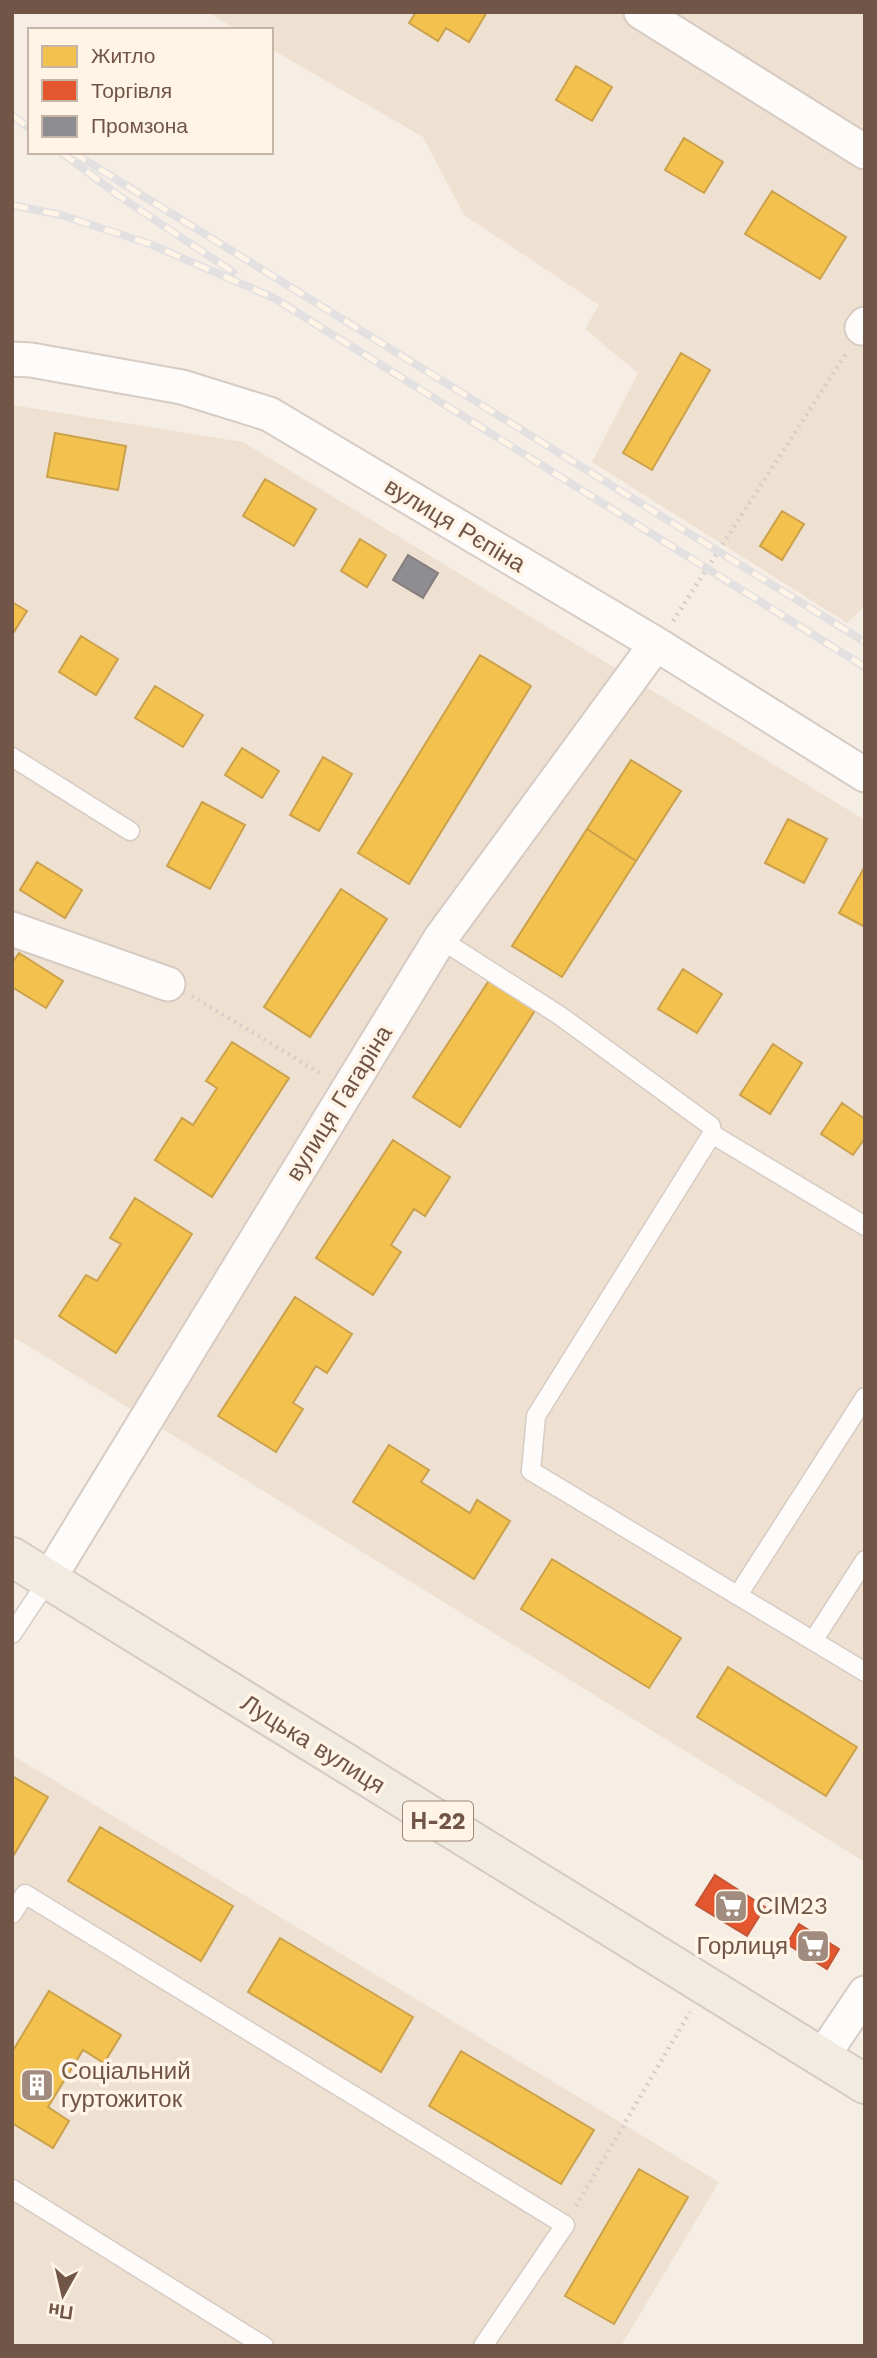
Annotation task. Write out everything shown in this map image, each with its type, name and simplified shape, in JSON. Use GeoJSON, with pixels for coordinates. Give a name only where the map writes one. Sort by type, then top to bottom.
{"type":"FeatureCollection","features":[{"type":"Feature","properties":{"kind":"main road","name":"Луцька вулиця"},"geometry":{"type":"LineString","coordinates":[[12,1557],[333,1758],[706,1984],[865,2084]]}},
{"type":"Feature","properties":{"kind":"street"},"geometry":{"type":"LineString","coordinates":[[641,12],[865,152]]}},
{"type":"Feature","properties":{"kind":"street","name":"вулиця Рєпіна"},"geometry":{"type":"LineString","coordinates":[[12,359],[31,360],[182,387],[269,414],[656,644],[865,775]]}},
{"type":"Feature","properties":{"kind":"street","name":"вулиця Гагаріна"},"geometry":{"type":"LineString","coordinates":[[48,1580],[440,939],[656,644]]}},
{"type":"Feature","properties":{"kind":"street"},"geometry":{"type":"LineString","coordinates":[[12,929],[168,984]]}},
{"type":"Feature","properties":{"kind":"street"},"geometry":{"type":"LineString","coordinates":[[822,2057],[865,1993]]}},
{"type":"Feature","properties":{"kind":"lane"},"geometry":{"type":"LineString","coordinates":[[12,757],[130,831]]}},
{"type":"Feature","properties":{"kind":"lane"},"geometry":{"type":"LineString","coordinates":[[440,939],[559,1015],[711,1126],[712,1134],[536,1416],[531,1471],[865,1672]]}},
{"type":"Feature","properties":{"kind":"lane"},"geometry":{"type":"LineString","coordinates":[[712,1134],[865,1226]]}},
{"type":"Feature","properties":{"kind":"lane"},"geometry":{"type":"LineString","coordinates":[[738,1595],[865,1397]]}},
{"type":"Feature","properties":{"kind":"lane"},"geometry":{"type":"LineString","coordinates":[[813,1641],[865,1560]]}},
{"type":"Feature","properties":{"kind":"lane"},"geometry":{"type":"LineString","coordinates":[[12,1634],[48,1580]]}},
{"type":"Feature","properties":{"kind":"lane"},"geometry":{"type":"LineString","coordinates":[[12,1914],[25,1894],[565,2225],[483,2346]]}},
{"type":"Feature","properties":{"kind":"lane"},"geometry":{"type":"LineString","coordinates":[[12,2189],[264,2346]]}},
{"type":"Feature","properties":{"kind":"path"},"geometry":{"type":"LineString","coordinates":[[656,644],[708,569],[863,326]]}},
{"type":"Feature","properties":{"kind":"path"},"geometry":{"type":"LineString","coordinates":[[168,984],[233,1018],[347,1090]]}},
{"type":"Feature","properties":{"kind":"path"},"geometry":{"type":"LineString","coordinates":[[565,2225],[706,1984]]}},
{"type":"Feature","properties":{"kind":"shaded area"},"geometry":{"type":"Polygon","coordinates":[[[207,12],[865,12],[865,606],[847,623],[592,462],[638,373],[585,329],[599,305],[464,215],[423,137],[273,50],[273,28],[234,28],[207,12]]]}},
{"type":"Feature","properties":{"kind":"shaded area"},"geometry":{"type":"Polygon","coordinates":[[[12,405],[243,442],[865,820],[865,1862],[12,1336],[12,405]]]}},
{"type":"Feature","properties":{"kind":"shaded area"},"geometry":{"type":"Polygon","coordinates":[[[12,1755],[719,2182],[621,2346],[12,2346],[12,1755]]]}},
{"type":"Feature","properties":{"kind":"building: Житло"},"geometry":{"type":"Polygon","coordinates":[[[416,12],[487,12],[469,42],[446,28],[438,41],[409,23],[416,12]]]}},
{"type":"Feature","properties":{"kind":"building: Житло"},"geometry":{"type":"Polygon","coordinates":[[[576,66],[612,87],[592,121],[556,100],[576,66]]]}},
{"type":"Feature","properties":{"kind":"building: Житло"},"geometry":{"type":"Polygon","coordinates":[[[684,138],[723,162],[704,193],[665,170],[684,138]]]}},
{"type":"Feature","properties":{"kind":"building: Житло"},"geometry":{"type":"Polygon","coordinates":[[[772,191],[846,237],[820,279],[745,234],[772,191]]]}},
{"type":"Feature","properties":{"kind":"building: Житло"},"geometry":{"type":"Polygon","coordinates":[[[681,353],[710,370],[652,470],[623,453],[681,353]]]}},
{"type":"Feature","properties":{"kind":"building: Житло"},"geometry":{"type":"Polygon","coordinates":[[[55,433],[126,446],[118,490],[47,477],[55,433]]]}},
{"type":"Feature","properties":{"kind":"building: Житло"},"geometry":{"type":"Polygon","coordinates":[[[265,479],[316,509],[294,546],[243,516],[265,479]]]}},
{"type":"Feature","properties":{"kind":"building: Житло"},"geometry":{"type":"Polygon","coordinates":[[[782,511],[804,524],[782,560],[760,546],[782,511]]]}},
{"type":"Feature","properties":{"kind":"building: Житло"},"geometry":{"type":"Polygon","coordinates":[[[360,539],[386,555],[367,587],[341,571],[360,539]]]}},
{"type":"Feature","properties":{"kind":"building: Житло"},"geometry":{"type":"Polygon","coordinates":[[[12,602],[27,611],[12,635],[12,602]]]}},
{"type":"Feature","properties":{"kind":"building: Житло"},"geometry":{"type":"Polygon","coordinates":[[[81,636],[118,659],[96,695],[59,672],[81,636]]]}},
{"type":"Feature","properties":{"kind":"building: Житло"},"geometry":{"type":"Polygon","coordinates":[[[480,655],[531,686],[409,884],[358,853],[480,655]]]}},
{"type":"Feature","properties":{"kind":"building: Житло"},"geometry":{"type":"Polygon","coordinates":[[[155,686],[203,715],[183,747],[135,718],[155,686]]]}},
{"type":"Feature","properties":{"kind":"building: Житло"},"geometry":{"type":"Polygon","coordinates":[[[242,748],[279,771],[262,798],[225,775],[242,748]]]}},
{"type":"Feature","properties":{"kind":"building: Житло"},"geometry":{"type":"Polygon","coordinates":[[[323,757],[352,774],[319,831],[290,815],[323,757]]]}},
{"type":"Feature","properties":{"kind":"building: Житло"},"geometry":{"type":"Polygon","coordinates":[[[631,760],[681,791],[636,861],[587,829],[631,760]]]}},
{"type":"Feature","properties":{"kind":"building: Житло"},"geometry":{"type":"Polygon","coordinates":[[[202,802],[245,825],[210,889],[167,866],[202,802]]]}},
{"type":"Feature","properties":{"kind":"building: Житло"},"geometry":{"type":"Polygon","coordinates":[[[788,819],[827,839],[804,883],[765,863],[788,819]]]}},
{"type":"Feature","properties":{"kind":"building: Житло"},"geometry":{"type":"Polygon","coordinates":[[[587,829],[636,861],[562,977],[512,946],[587,829]]]}},
{"type":"Feature","properties":{"kind":"building: Житло"},"geometry":{"type":"Polygon","coordinates":[[[37,862],[82,890],[65,918],[20,890],[37,862]]]}},
{"type":"Feature","properties":{"kind":"building: Житло"},"geometry":{"type":"Polygon","coordinates":[[[865,866],[865,927],[839,913],[865,866]]]}},
{"type":"Feature","properties":{"kind":"building: Житло"},"geometry":{"type":"Polygon","coordinates":[[[341,889],[387,919],[310,1037],[264,1007],[341,889]]]}},
{"type":"Feature","properties":{"kind":"building: Житло"},"geometry":{"type":"Polygon","coordinates":[[[19,953],[63,981],[46,1008],[12,987],[12,963],[19,953]]]}},
{"type":"Feature","properties":{"kind":"building: Житло"},"geometry":{"type":"Polygon","coordinates":[[[683,969],[722,994],[697,1033],[658,1009],[683,969]]]}},
{"type":"Feature","properties":{"kind":"building: Житло"},"geometry":{"type":"Polygon","coordinates":[[[490,979],[536,1009],[460,1127],[413,1097],[490,979]]]}},
{"type":"Feature","properties":{"kind":"building: Житло"},"geometry":{"type":"Polygon","coordinates":[[[232,1042],[289,1078],[212,1197],[155,1160],[182,1118],[193,1125],[217,1088],[206,1081],[232,1042]]]}},
{"type":"Feature","properties":{"kind":"building: Житло"},"geometry":{"type":"Polygon","coordinates":[[[773,1044],[802,1063],[770,1114],[740,1095],[773,1044]]]}},
{"type":"Feature","properties":{"kind":"building: Житло"},"geometry":{"type":"Polygon","coordinates":[[[842,1103],[865,1119],[865,1138],[853,1155],[821,1134],[842,1103]]]}},
{"type":"Feature","properties":{"kind":"building: Житло"},"geometry":{"type":"Polygon","coordinates":[[[393,1140],[450,1177],[425,1216],[414,1209],[391,1245],[401,1252],[373,1295],[316,1258],[393,1140]]]}},
{"type":"Feature","properties":{"kind":"building: Житло"},"geometry":{"type":"Polygon","coordinates":[[[135,1198],[192,1234],[116,1353],[59,1316],[86,1275],[97,1281],[121,1244],[110,1238],[135,1198]]]}},
{"type":"Feature","properties":{"kind":"building: Житло"},"geometry":{"type":"Polygon","coordinates":[[[295,1297],[352,1334],[327,1373],[316,1366],[293,1403],[303,1409],[276,1452],[218,1416],[295,1297]]]}},
{"type":"Feature","properties":{"kind":"building: Житло"},"geometry":{"type":"Polygon","coordinates":[[[389,1445],[429,1470],[421,1482],[470,1513],[477,1500],[510,1521],[474,1579],[353,1502],[389,1445]]]}},
{"type":"Feature","properties":{"kind":"building: Житло"},"geometry":{"type":"Polygon","coordinates":[[[552,1559],[681,1638],[649,1688],[521,1609],[552,1559]]]}},
{"type":"Feature","properties":{"kind":"building: Житло"},"geometry":{"type":"Polygon","coordinates":[[[728,1667],[857,1747],[826,1796],[697,1717],[728,1667]]]}},
{"type":"Feature","properties":{"kind":"building: Житло"},"geometry":{"type":"Polygon","coordinates":[[[12,1776],[48,1797],[12,1858],[12,1776]]]}},
{"type":"Feature","properties":{"kind":"building: Житло"},"geometry":{"type":"Polygon","coordinates":[[[100,1827],[233,1906],[201,1961],[68,1881],[100,1827]]]}},
{"type":"Feature","properties":{"kind":"building: Житло"},"geometry":{"type":"Polygon","coordinates":[[[280,1938],[413,2017],[381,2072],[248,1992],[280,1938]]]}},
{"type":"Feature","properties":{"kind":"building: Житло","name":"Соціальний гуртожиток"},"geometry":{"type":"Polygon","coordinates":[[[49,1991],[121,2035],[104,2063],[83,2050],[48,2107],[69,2121],[53,2148],[12,2123],[12,2052],[49,1991]]]}},
{"type":"Feature","properties":{"kind":"building: Житло"},"geometry":{"type":"Polygon","coordinates":[[[461,2051],[594,2130],[561,2184],[429,2106],[461,2051]]]}},
{"type":"Feature","properties":{"kind":"building: Житло"},"geometry":{"type":"Polygon","coordinates":[[[639,2169],[688,2197],[614,2324],[565,2296],[639,2169]]]}},
{"type":"Feature","properties":{"kind":"building: Торгівля","name":"СІМ23"},"geometry":{"type":"Polygon","coordinates":[[[715,1875],[765,1907],[747,1936],[696,1905],[715,1875]]]}},
{"type":"Feature","properties":{"kind":"building: Торгівля","name":"Горлиця"},"geometry":{"type":"Polygon","coordinates":[[[799,1924],[839,1949],[827,1969],[787,1944],[799,1924]]]}},
{"type":"Feature","properties":{"kind":"building: Промзона"},"geometry":{"type":"Polygon","coordinates":[[[408,555],[438,573],[423,598],[393,580],[408,555]]]}},
{"type":"Feature","properties":{"kind":"railway"},"geometry":{"type":"LineString","coordinates":[[12,115],[28,127]]}},
{"type":"Feature","properties":{"kind":"railway"},"geometry":{"type":"LineString","coordinates":[[64,154],[119,196],[233,272]]}},
{"type":"Feature","properties":{"kind":"railway"},"geometry":{"type":"LineString","coordinates":[[75,154],[865,642]]}},
{"type":"Feature","properties":{"kind":"railway"},"geometry":{"type":"LineString","coordinates":[[12,205],[61,215],[150,244],[274,298],[865,667]]}},
{"type":"Feature","properties":{"kind":"place","name":"СІМ23"},"geometry":{"type":"Point","coordinates":[731,1906]}},
{"type":"Feature","properties":{"kind":"place","name":"Горлиця"},"geometry":{"type":"Point","coordinates":[813,1946]}},
{"type":"Feature","properties":{"kind":"place","name":"Соціальний гуртожиток"},"geometry":{"type":"Point","coordinates":[37,2085]}}]}
